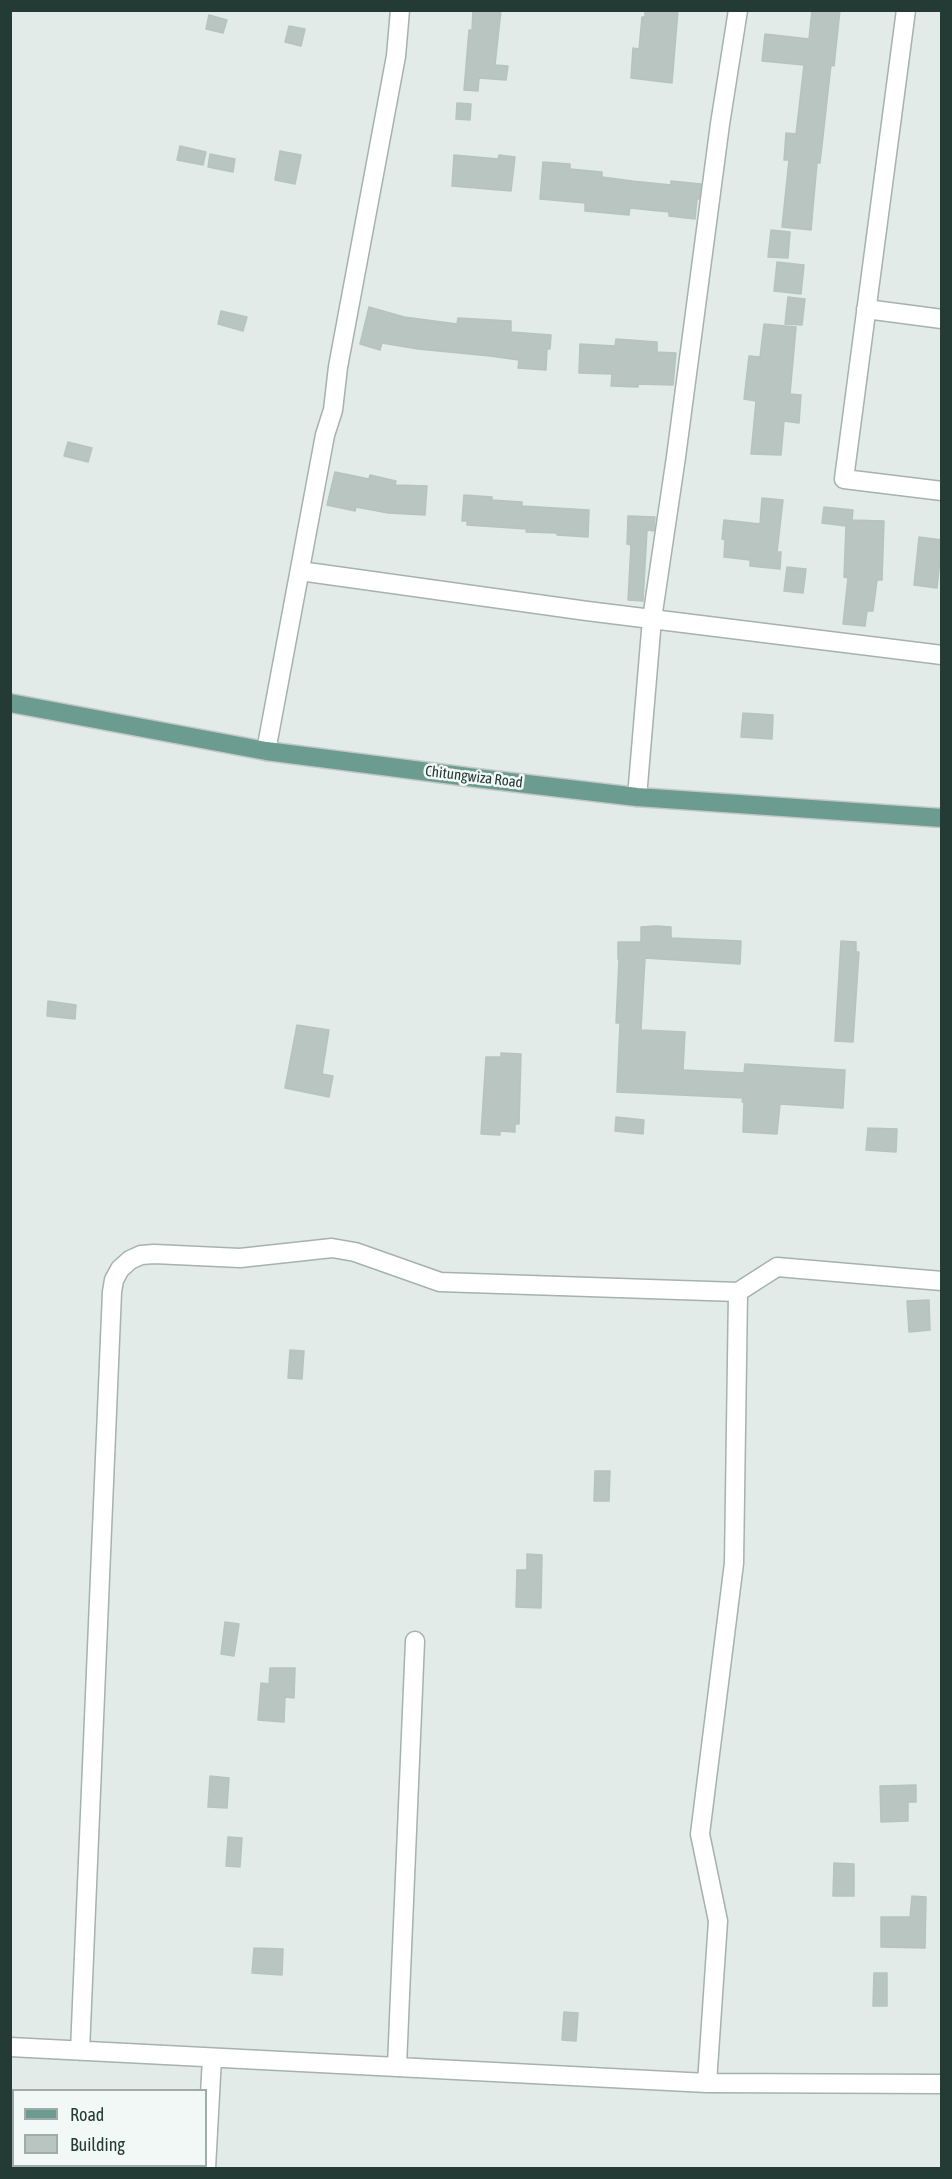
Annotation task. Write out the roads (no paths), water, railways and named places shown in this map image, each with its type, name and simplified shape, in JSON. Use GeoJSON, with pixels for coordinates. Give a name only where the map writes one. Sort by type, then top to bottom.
{"type":"FeatureCollection","features":[{"type":"Feature","properties":{"kind":"main road","name":"Chitungwiza Road"},"geometry":{"type":"LineString","coordinates":[[10,703],[266,751],[637,796],[942,818]]}},
{"type":"Feature","properties":{"kind":"street"},"geometry":{"type":"LineString","coordinates":[[266,751],[325,435],[333,410],[338,367],[396,56],[400,10]]}},
{"type":"Feature","properties":{"kind":"street"},"geometry":{"type":"LineString","coordinates":[[637,796],[652,619],[738,10]]}},
{"type":"Feature","properties":{"kind":"street"},"geometry":{"type":"LineString","coordinates":[[906,10],[844,479],[942,491]]}},
{"type":"Feature","properties":{"kind":"street"},"geometry":{"type":"LineString","coordinates":[[866,309],[942,319]]}},
{"type":"Feature","properties":{"kind":"street"},"geometry":{"type":"LineString","coordinates":[[300,571],[652,619],[942,655]]}},
{"type":"Feature","properties":{"kind":"street"},"geometry":{"type":"LineString","coordinates":[[80,2051],[112,1292],[114,1280],[120,1269],[135,1258],[153,1254],[240,1258],[332,1248],[355,1252],[440,1282],[738,1292],[777,1268],[942,1281]]}},
{"type":"Feature","properties":{"kind":"street"},"geometry":{"type":"LineString","coordinates":[[707,2083],[718,1921],[700,1834],[734,1563],[738,1292]]}},
{"type":"Feature","properties":{"kind":"street"},"geometry":{"type":"LineString","coordinates":[[397,2066],[415,1641]]}},
{"type":"Feature","properties":{"kind":"street"},"geometry":{"type":"LineString","coordinates":[[10,2047],[707,2083],[942,2084]]}},
{"type":"Feature","properties":{"kind":"street"},"geometry":{"type":"LineString","coordinates":[[207,2150],[212,2058]]}}]}
